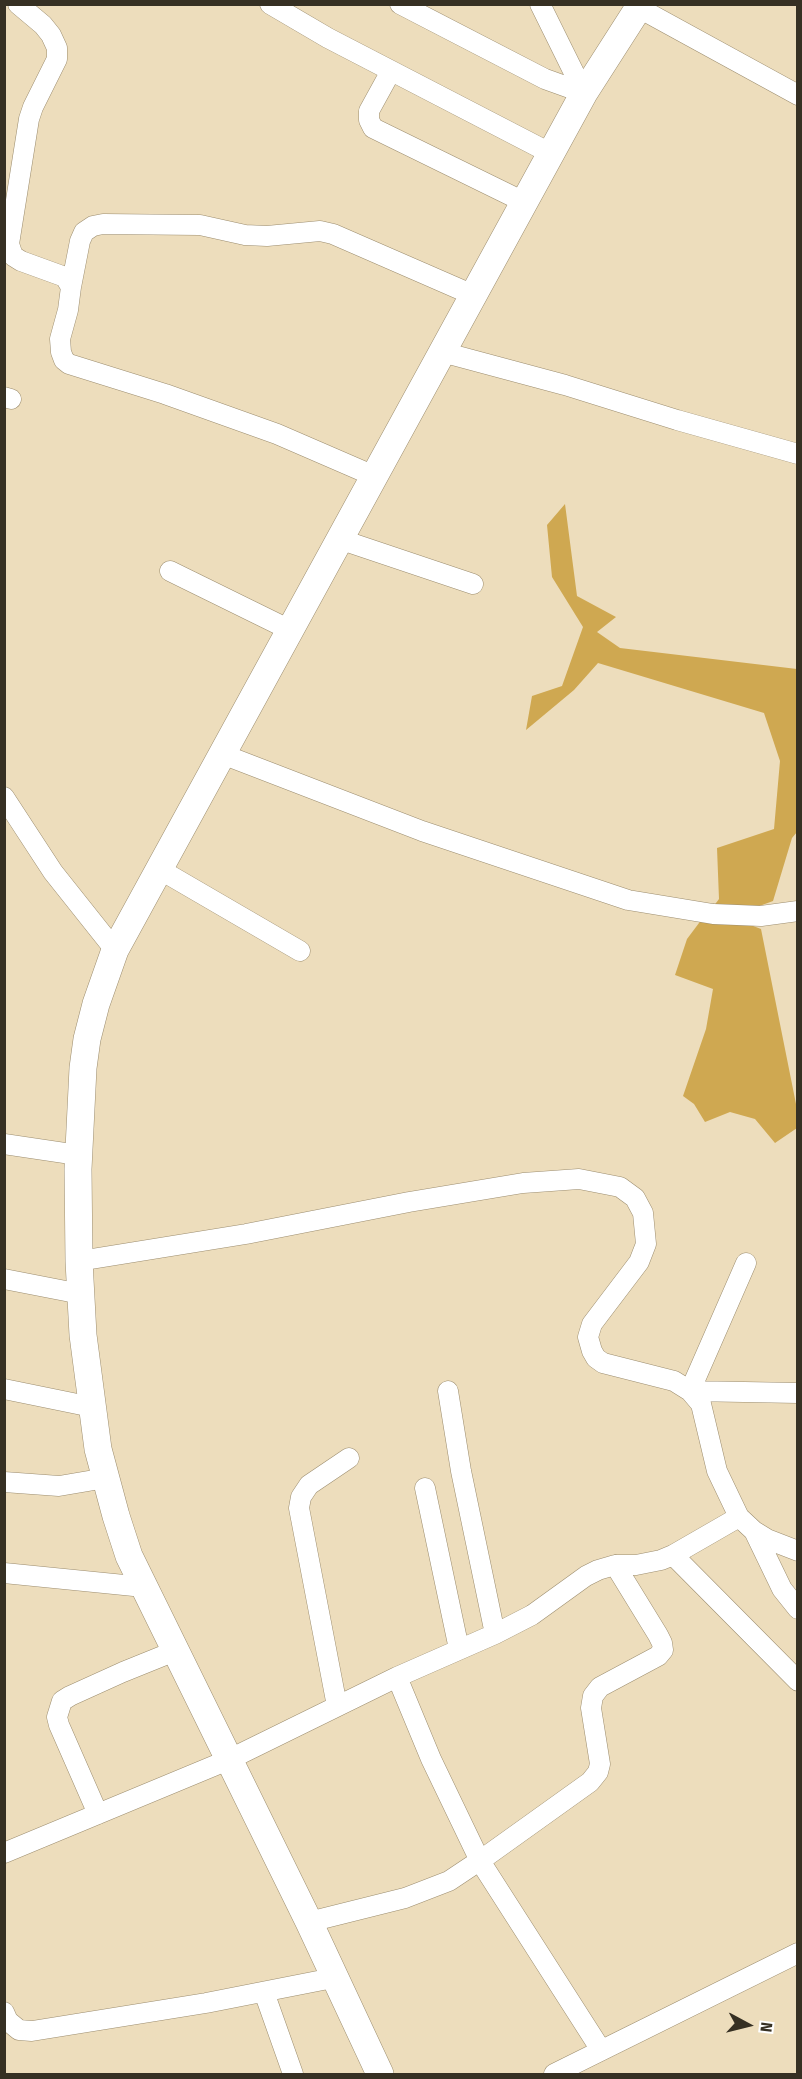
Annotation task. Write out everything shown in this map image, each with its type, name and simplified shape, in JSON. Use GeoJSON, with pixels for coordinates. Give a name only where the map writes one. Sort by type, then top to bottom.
{"type":"FeatureCollection","features":[{"type":"Feature","properties":{"kind":"street"},"geometry":{"type":"LineString","coordinates":[[18,4],[43,25],[51,35],[57,48],[57,59],[29,119],[9,244],[13,256],[65,277],[71,287]]}},
{"type":"Feature","properties":{"kind":"street"},"geometry":{"type":"LineString","coordinates":[[270,4],[328,38],[550,153]]}},
{"type":"Feature","properties":{"kind":"street"},"geometry":{"type":"LineString","coordinates":[[400,4],[545,79],[584,93]]}},
{"type":"Feature","properties":{"kind":"street"},"geometry":{"type":"LineString","coordinates":[[540,4],[584,93]]}},
{"type":"Feature","properties":{"kind":"street"},"geometry":{"type":"LineString","coordinates":[[380,2074],[333,1978],[309,1922],[129,1556],[106,1478],[98,1449],[83,1335],[79,1261],[78,1155],[87,1039],[96,1004],[115,950],[550,153],[584,93],[640,6],[798,95]]}},
{"type":"Feature","properties":{"kind":"street"},"geometry":{"type":"LineString","coordinates":[[392,71],[369,111],[369,120],[373,128],[524,202]]}},
{"type":"Feature","properties":{"kind":"street"},"geometry":{"type":"LineString","coordinates":[[374,476],[277,434],[69,364],[64,360],[60,339],[68,310],[80,241],[84,232],[93,226],[103,224],[200,225],[245,235],[267,236],[320,231],[333,234],[473,295]]}},
{"type":"Feature","properties":{"kind":"street"},"geometry":{"type":"LineString","coordinates":[[442,352],[565,385],[798,454]]}},
{"type":"Feature","properties":{"kind":"street"},"geometry":{"type":"LineString","coordinates":[[339,539],[473,584]]}},
{"type":"Feature","properties":{"kind":"street"},"geometry":{"type":"LineString","coordinates":[[170,572],[290,630]]}},
{"type":"Feature","properties":{"kind":"street"},"geometry":{"type":"LineString","coordinates":[[222,754],[422,831],[628,900],[714,914],[761,916],[798,911]]}},
{"type":"Feature","properties":{"kind":"street"},"geometry":{"type":"LineString","coordinates":[[4,797],[53,872],[115,950]]}},
{"type":"Feature","properties":{"kind":"street"},"geometry":{"type":"LineString","coordinates":[[159,869],[300,951]]}},
{"type":"Feature","properties":{"kind":"street"},"geometry":{"type":"LineString","coordinates":[[4,1144],[78,1155]]}},
{"type":"Feature","properties":{"kind":"street"},"geometry":{"type":"LineString","coordinates":[[79,1261],[246,1234],[409,1202],[523,1183],[579,1179],[620,1186],[635,1198],[643,1213],[647,1232],[646,1244],[639,1262],[592,1323],[588,1337],[592,1351],[603,1363],[674,1381],[690,1391],[701,1404],[717,1471],[739,1517],[754,1531],[783,1547],[798,1551]]}},
{"type":"Feature","properties":{"kind":"street"},"geometry":{"type":"LineString","coordinates":[[690,1391],[746,1263]]}},
{"type":"Feature","properties":{"kind":"street"},"geometry":{"type":"LineString","coordinates":[[4,1279],[81,1294]]}},
{"type":"Feature","properties":{"kind":"street"},"geometry":{"type":"LineString","coordinates":[[4,1389],[92,1407]]}},
{"type":"Feature","properties":{"kind":"street"},"geometry":{"type":"LineString","coordinates":[[448,1391],[461,1472],[495,1634]]}},
{"type":"Feature","properties":{"kind":"street"},"geometry":{"type":"LineString","coordinates":[[690,1391],[798,1393]]}},
{"type":"Feature","properties":{"kind":"street"},"geometry":{"type":"LineString","coordinates":[[337,1706],[299,1508],[301,1497],[309,1485],[349,1458]]}},
{"type":"Feature","properties":{"kind":"street"},"geometry":{"type":"LineString","coordinates":[[4,1482],[59,1486],[106,1478]]}},
{"type":"Feature","properties":{"kind":"street"},"geometry":{"type":"LineString","coordinates":[[425,1488],[459,1649]]}},
{"type":"Feature","properties":{"kind":"street"},"geometry":{"type":"LineString","coordinates":[[4,1852],[228,1760],[397,1677],[495,1634],[532,1614],[586,1576],[615,1565],[648,1563],[673,1555],[739,1517]]}},
{"type":"Feature","properties":{"kind":"street"},"geometry":{"type":"LineString","coordinates":[[754,1531],[782,1588],[798,1609]]}},
{"type":"Feature","properties":{"kind":"street"},"geometry":{"type":"LineString","coordinates":[[673,1555],[798,1682]]}},
{"type":"Feature","properties":{"kind":"street"},"geometry":{"type":"LineString","coordinates":[[309,1922],[416,1894],[449,1881],[590,1782],[598,1772],[600,1764],[591,1708],[593,1696],[600,1687],[658,1656],[663,1650],[663,1643],[615,1565]]}},
{"type":"Feature","properties":{"kind":"street"},"geometry":{"type":"LineString","coordinates":[[4,1573],[144,1587]]}},
{"type":"Feature","properties":{"kind":"street"},"geometry":{"type":"LineString","coordinates":[[98,1814],[59,1725],[57,1717],[62,1701],[175,1651]]}},
{"type":"Feature","properties":{"kind":"street"},"geometry":{"type":"LineString","coordinates":[[397,1677],[431,1759],[480,1861],[601,2050]]}},
{"type":"Feature","properties":{"kind":"street"},"geometry":{"type":"LineString","coordinates":[[564,2072],[601,2050],[798,1953]]}},
{"type":"Feature","properties":{"kind":"street"},"geometry":{"type":"LineString","coordinates":[[4,2012],[8,2021],[19,2030],[32,2031],[264,1992],[333,1978]]}},
{"type":"Feature","properties":{"kind":"street"},"geometry":{"type":"LineString","coordinates":[[264,1992],[292,2074]]}},
{"type":"Feature","properties":{"kind":"shaded area"},"geometry":{"type":"Polygon","coordinates":[[[565,504],[577,596],[616,617],[597,632],[620,648],[797,669],[797,832],[792,838],[773,901],[754,908],[713,907],[719,899],[717,848],[774,829],[780,761],[764,713],[598,663],[574,690],[526,730],[532,696],[562,686],[583,627],[552,577],[547,525],[565,504]]]}},
{"type":"Feature","properties":{"kind":"shaded area"},"geometry":{"type":"Polygon","coordinates":[[[702,919],[748,924],[761,929],[797,1109],[797,1128],[775,1143],[755,1119],[730,1112],[705,1122],[694,1104],[683,1096],[706,1029],[713,989],[675,975],[687,939],[702,919]]]}}]}
